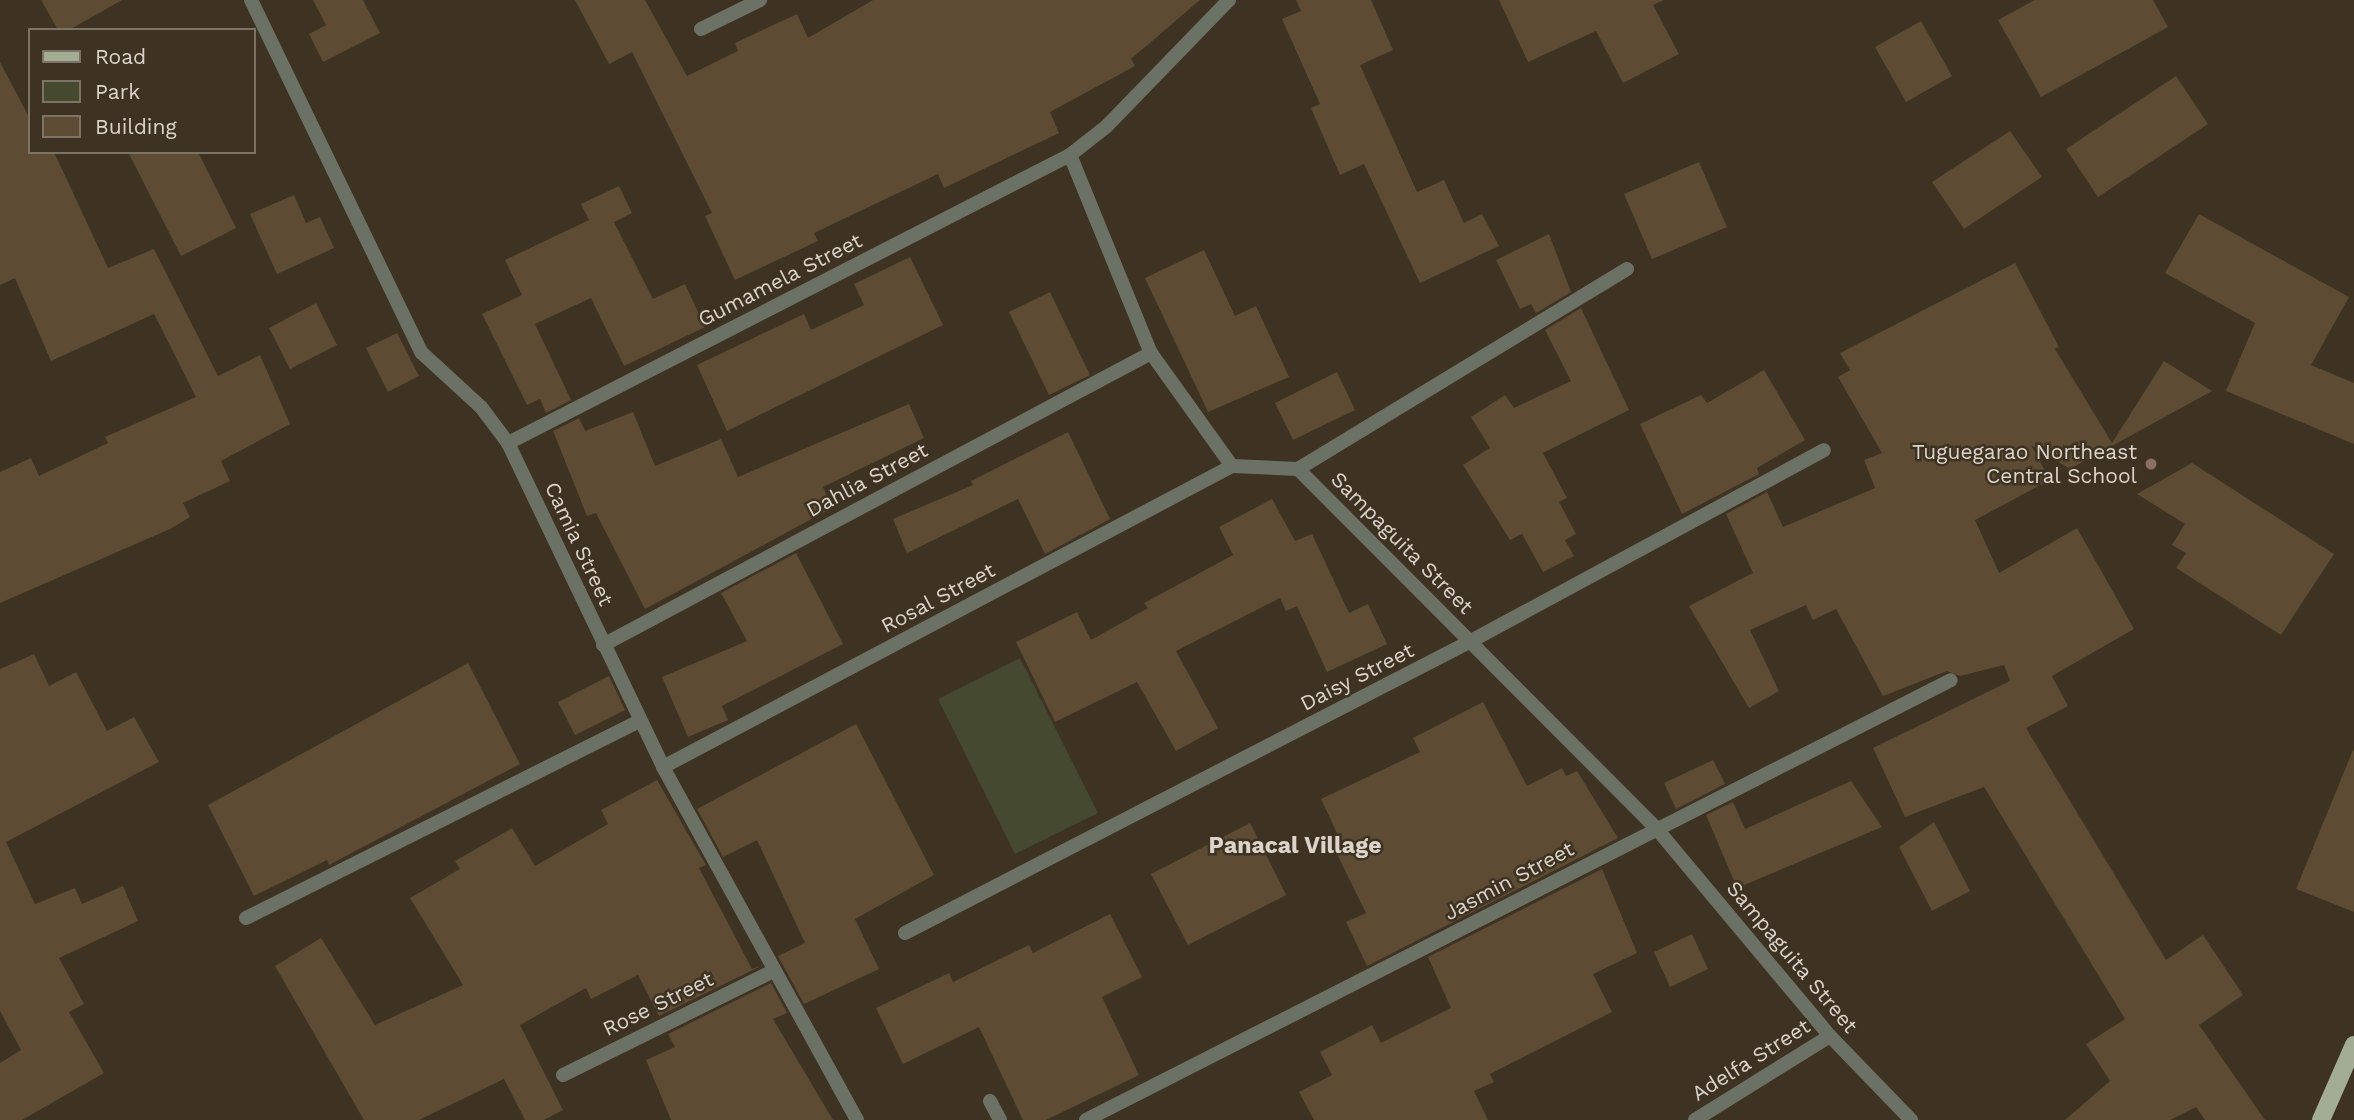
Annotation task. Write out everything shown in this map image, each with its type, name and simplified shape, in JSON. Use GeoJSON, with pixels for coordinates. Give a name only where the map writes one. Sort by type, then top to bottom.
{"type":"FeatureCollection","features":[{"type":"Feature","properties":{"kind":"main road"},"geometry":{"type":"LineString","coordinates":[[2321,1120],[2354,1045]]}},
{"type":"Feature","properties":{"kind":"street","name":"Camia Street"},"geometry":{"type":"LineString","coordinates":[[251,0],[422,353],[433,369],[481,407],[508,443],[663,767],[857,1120]]}},
{"type":"Feature","properties":{"kind":"street"},"geometry":{"type":"LineString","coordinates":[[701,29],[760,0]]}},
{"type":"Feature","properties":{"kind":"street"},"geometry":{"type":"LineString","coordinates":[[1229,0],[1107,126],[1070,155],[1152,353],[1232,466]]}},
{"type":"Feature","properties":{"kind":"street","name":"Gumamela Street"},"geometry":{"type":"LineString","coordinates":[[508,443],[1070,155]]}},
{"type":"Feature","properties":{"kind":"street"},"geometry":{"type":"LineString","coordinates":[[1298,469],[1627,269]]}},
{"type":"Feature","properties":{"kind":"street","name":"Dahlia Street"},"geometry":{"type":"LineString","coordinates":[[603,645],[1152,353]]}},
{"type":"Feature","properties":{"kind":"street","name":"Daisy Street"},"geometry":{"type":"LineString","coordinates":[[905,933],[1471,641],[1824,450]]}},
{"type":"Feature","properties":{"kind":"street","name":"Sampaguita Street"},"geometry":{"type":"LineString","coordinates":[[1232,466],[1298,469],[1656,828],[1830,1036],[1911,1120]]}},
{"type":"Feature","properties":{"kind":"street","name":"Rosal Street"},"geometry":{"type":"LineString","coordinates":[[663,767],[1232,466]]}},
{"type":"Feature","properties":{"kind":"street","name":"Jasmin Street"},"geometry":{"type":"LineString","coordinates":[[1086,1120],[1951,680]]}},
{"type":"Feature","properties":{"kind":"street"},"geometry":{"type":"LineString","coordinates":[[246,918],[639,720]]}},
{"type":"Feature","properties":{"kind":"street","name":"Rose Street"},"geometry":{"type":"LineString","coordinates":[[563,1075],[773,971]]}},
{"type":"Feature","properties":{"kind":"street","name":"Adelfa Street"},"geometry":{"type":"LineString","coordinates":[[1695,1120],[1830,1036]]}},
{"type":"Feature","properties":{"kind":"street"},"geometry":{"type":"LineString","coordinates":[[990,1101],[1000,1120]]}},
{"type":"Feature","properties":{"kind":"green space"},"geometry":{"type":"Polygon","coordinates":[[[1020,658],[1098,813],[1015,854],[938,699],[1020,658]]]}},
{"type":"Feature","properties":{"kind":"building"},"geometry":{"type":"Polygon","coordinates":[[[41,0],[122,0],[73,28],[57,28],[41,0]]]}},
{"type":"Feature","properties":{"kind":"building"},"geometry":{"type":"Polygon","coordinates":[[[313,0],[363,0],[380,33],[323,62],[309,34],[326,25],[313,0]]]}},
{"type":"Feature","properties":{"kind":"building"},"geometry":{"type":"Polygon","coordinates":[[[575,0],[645,0],[687,76],[738,51],[735,43],[797,14],[808,38],[873,0],[1200,0],[1131,59],[1135,66],[1050,112],[1059,133],[944,188],[938,174],[814,233],[818,241],[735,280],[705,216],[712,213],[632,52],[609,64],[575,0]]]}},
{"type":"Feature","properties":{"kind":"building"},"geometry":{"type":"Polygon","coordinates":[[[1296,0],[1371,0],[1393,50],[1360,65],[1417,192],[1444,180],[1464,223],[1482,214],[1499,246],[1420,283],[1364,164],[1340,175],[1311,108],[1320,104],[1282,19],[1301,11],[1296,0]]]}},
{"type":"Feature","properties":{"kind":"building"},"geometry":{"type":"Polygon","coordinates":[[[1499,0],[1664,0],[1653,5],[1679,54],[1623,83],[1596,31],[1528,62],[1499,0]]]}},
{"type":"Feature","properties":{"kind":"building"},"geometry":{"type":"Polygon","coordinates":[[[2035,0],[2153,0],[2168,27],[2041,97],[1998,20],[2035,0]]]}},
{"type":"Feature","properties":{"kind":"building"},"geometry":{"type":"Polygon","coordinates":[[[1921,21],[1952,76],[1906,102],[1875,47],[1921,21]]]}},
{"type":"Feature","properties":{"kind":"building"},"geometry":{"type":"Polygon","coordinates":[[[0,62],[28,115],[28,154],[55,154],[108,268],[154,249],[218,376],[260,355],[290,424],[221,461],[230,481],[183,503],[190,517],[170,529],[0,603],[0,472],[31,458],[39,476],[108,443],[105,437],[196,397],[154,314],[51,361],[15,278],[0,285],[0,62]]]}},
{"type":"Feature","properties":{"kind":"building"},"geometry":{"type":"Polygon","coordinates":[[[2176,76],[2208,124],[2098,197],[2066,149],[2176,76]]]}},
{"type":"Feature","properties":{"kind":"building"},"geometry":{"type":"Polygon","coordinates":[[[2010,131],[2042,177],[1964,229],[1932,182],[2010,131]]]}},
{"type":"Feature","properties":{"kind":"building"},"geometry":{"type":"Polygon","coordinates":[[[129,154],[199,154],[236,228],[181,256],[129,154]]]}},
{"type":"Feature","properties":{"kind":"building"},"geometry":{"type":"Polygon","coordinates":[[[1699,162],[1727,227],[1652,259],[1624,194],[1699,162]]]}},
{"type":"Feature","properties":{"kind":"building"},"geometry":{"type":"Polygon","coordinates":[[[619,186],[632,213],[614,222],[653,299],[685,284],[705,327],[624,366],[591,298],[535,324],[571,400],[546,413],[540,399],[527,405],[482,314],[522,295],[505,260],[589,220],[581,204],[619,186]]]}},
{"type":"Feature","properties":{"kind":"building"},"geometry":{"type":"Polygon","coordinates":[[[294,195],[306,223],[320,217],[334,248],[277,274],[250,214],[294,195]]]}},
{"type":"Feature","properties":{"kind":"building"},"geometry":{"type":"Polygon","coordinates":[[[2199,214],[2349,297],[2311,365],[2354,383],[2354,444],[2226,391],[2255,323],[2165,273],[2199,214]]]}},
{"type":"Feature","properties":{"kind":"building"},"geometry":{"type":"Polygon","coordinates":[[[1549,234],[1571,292],[1536,313],[1531,304],[1520,309],[1496,260],[1549,234]]]}},
{"type":"Feature","properties":{"kind":"building"},"geometry":{"type":"Polygon","coordinates":[[[1204,250],[1235,316],[1256,306],[1289,377],[1208,412],[1145,278],[1204,250]]]}},
{"type":"Feature","properties":{"kind":"building"},"geometry":{"type":"Polygon","coordinates":[[[910,257],[943,325],[727,431],[697,365],[804,314],[811,330],[864,305],[854,284],[910,257]]]}},
{"type":"Feature","properties":{"kind":"building"},"geometry":{"type":"Polygon","coordinates":[[[2015,263],[2059,347],[2055,349],[2112,443],[2164,361],[2212,391],[2070,469],[2031,445],[2050,480],[1975,520],[1999,573],[2077,528],[2134,629],[2052,676],[2068,706],[2026,728],[2166,960],[2203,935],[2243,995],[2199,1025],[2265,1120],[2205,1120],[2196,1107],[2170,1120],[2065,1120],[2110,1081],[2086,1044],[2125,1019],[1984,787],[1905,817],[1873,748],[2010,681],[2004,665],[1960,676],[1947,671],[1883,696],[1836,609],[1813,620],[1806,605],[1750,630],[1779,691],[1749,708],[1689,606],[1753,573],[1726,514],[1767,492],[1783,527],[1875,488],[1864,460],[1882,453],[1838,377],[1850,370],[1840,353],[2015,263]]]}},
{"type":"Feature","properties":{"kind":"building"},"geometry":{"type":"Polygon","coordinates":[[[1050,292],[1090,375],[1049,395],[1009,312],[1050,292]]]}},
{"type":"Feature","properties":{"kind":"building"},"geometry":{"type":"Polygon","coordinates":[[[316,303],[337,345],[290,369],[269,328],[316,303]]]}},
{"type":"Feature","properties":{"kind":"building"},"geometry":{"type":"Polygon","coordinates":[[[1581,308],[1629,410],[1543,453],[1567,498],[1559,502],[1576,534],[1565,540],[1574,556],[1543,572],[1522,534],[1510,540],[1463,465],[1490,448],[1471,417],[1505,395],[1514,408],[1571,381],[1545,330],[1581,308]]]}},
{"type":"Feature","properties":{"kind":"building"},"geometry":{"type":"Polygon","coordinates":[[[397,333],[419,376],[388,392],[366,348],[397,333]]]}},
{"type":"Feature","properties":{"kind":"building"},"geometry":{"type":"Polygon","coordinates":[[[1764,370],[1805,440],[1757,468],[1759,474],[1682,514],[1640,424],[1701,395],[1707,403],[1764,370]]]}},
{"type":"Feature","properties":{"kind":"building"},"geometry":{"type":"Polygon","coordinates":[[[1337,372],[1355,410],[1293,440],[1275,403],[1337,372]]]}},
{"type":"Feature","properties":{"kind":"building"},"geometry":{"type":"Polygon","coordinates":[[[909,404],[924,438],[823,487],[832,508],[645,609],[596,513],[587,516],[553,431],[579,418],[585,431],[633,412],[655,466],[721,439],[738,477],[909,404]]]}},
{"type":"Feature","properties":{"kind":"building"},"geometry":{"type":"Polygon","coordinates":[[[1068,432],[1110,519],[1045,554],[1018,499],[907,553],[893,519],[973,485],[971,481],[1068,432]]]}},
{"type":"Feature","properties":{"kind":"building"},"geometry":{"type":"Polygon","coordinates":[[[2192,463],[2334,554],[2281,635],[2176,568],[2186,553],[2172,545],[2185,524],[2137,494],[2192,463]]]}},
{"type":"Feature","properties":{"kind":"building"},"geometry":{"type":"Polygon","coordinates":[[[1272,499],[1295,541],[1312,534],[1349,613],[1368,604],[1387,644],[1327,672],[1297,606],[1286,611],[1280,598],[1176,651],[1218,728],[1176,751],[1137,682],[1055,722],[1016,642],[1077,612],[1091,640],[1148,608],[1144,603],[1233,555],[1219,527],[1272,499]]]}},
{"type":"Feature","properties":{"kind":"building"},"geometry":{"type":"Polygon","coordinates":[[[796,553],[843,644],[722,706],[728,720],[688,737],[662,677],[747,641],[721,593],[796,553]]]}},
{"type":"Feature","properties":{"kind":"building"},"geometry":{"type":"Polygon","coordinates":[[[34,654],[49,686],[76,672],[107,731],[134,717],[159,762],[6,842],[35,904],[75,888],[82,904],[123,886],[138,921],[59,958],[84,1004],[69,1012],[104,1073],[22,1120],[0,1120],[0,1063],[21,1050],[0,1011],[0,669],[34,654]]]}},
{"type":"Feature","properties":{"kind":"building"},"geometry":{"type":"Polygon","coordinates":[[[468,663],[520,764],[329,865],[327,860],[254,896],[208,805],[468,663]]]}},
{"type":"Feature","properties":{"kind":"building"},"geometry":{"type":"Polygon","coordinates":[[[609,676],[625,710],[575,735],[558,702],[609,676]]]}},
{"type":"Feature","properties":{"kind":"building"},"geometry":{"type":"Polygon","coordinates":[[[1483,702],[1527,786],[1562,768],[1566,776],[1577,771],[1618,838],[1367,966],[1346,922],[1366,913],[1335,850],[1343,846],[1321,799],[1420,752],[1413,738],[1483,702]]]}},
{"type":"Feature","properties":{"kind":"building"},"geometry":{"type":"Polygon","coordinates":[[[856,724],[934,875],[855,919],[879,969],[804,1004],[778,956],[805,943],[757,840],[723,857],[697,809],[856,724]]]}},
{"type":"Feature","properties":{"kind":"building"},"geometry":{"type":"Polygon","coordinates":[[[2354,751],[2354,912],[2296,889],[2354,751]]]}},
{"type":"Feature","properties":{"kind":"building"},"geometry":{"type":"Polygon","coordinates":[[[1713,760],[1725,784],[1676,809],[1664,783],[1713,760]]]}},
{"type":"Feature","properties":{"kind":"building"},"geometry":{"type":"Polygon","coordinates":[[[657,780],[706,865],[699,868],[752,969],[761,966],[659,1016],[638,975],[591,999],[586,988],[520,1025],[563,1110],[544,1120],[525,1120],[504,1079],[419,1120],[364,1120],[275,966],[321,938],[375,1025],[463,985],[410,898],[460,869],[455,861],[512,828],[535,866],[608,824],[601,810],[657,780]]]}},
{"type":"Feature","properties":{"kind":"building"},"geometry":{"type":"Polygon","coordinates":[[[1851,781],[1882,827],[1737,888],[1706,815],[1733,802],[1745,829],[1851,781]]]}},
{"type":"Feature","properties":{"kind":"building"},"geometry":{"type":"Polygon","coordinates":[[[1934,822],[1970,891],[1932,911],[1899,847],[1934,822]]]}},
{"type":"Feature","properties":{"kind":"building"},"geometry":{"type":"Polygon","coordinates":[[[1250,823],[1286,895],[1188,945],[1151,874],[1250,823]]]}},
{"type":"Feature","properties":{"kind":"building"},"geometry":{"type":"Polygon","coordinates":[[[1602,869],[1637,953],[1593,974],[1612,1012],[1490,1074],[1494,1082],[1474,1091],[1488,1120],[1314,1120],[1299,1092],[1332,1075],[1320,1052],[1372,1025],[1381,1043],[1451,1008],[1428,957],[1602,869]]]}},
{"type":"Feature","properties":{"kind":"building"},"geometry":{"type":"Polygon","coordinates":[[[1110,914],[1142,977],[1102,997],[1139,1075],[1046,1120],[1023,1120],[979,1027],[903,1064],[876,1008],[949,973],[953,982],[1029,945],[1033,953],[1110,914]]]}},
{"type":"Feature","properties":{"kind":"building"},"geometry":{"type":"Polygon","coordinates":[[[1692,934],[1708,969],[1670,987],[1654,952],[1692,934]]]}},
{"type":"Feature","properties":{"kind":"building"},"geometry":{"type":"Polygon","coordinates":[[[771,983],[787,1013],[773,1019],[833,1120],[671,1120],[646,1060],[675,1047],[668,1034],[771,983]]]}},
{"type":"Feature","properties":{"kind":"place","name":"Tuguegarao Northeast Central School"},"geometry":{"type":"Point","coordinates":[2151,464]}},
{"type":"Feature","properties":{"kind":"district","name":"Panacal Village"},"geometry":{"type":"Point","coordinates":[1295,846]}}]}
